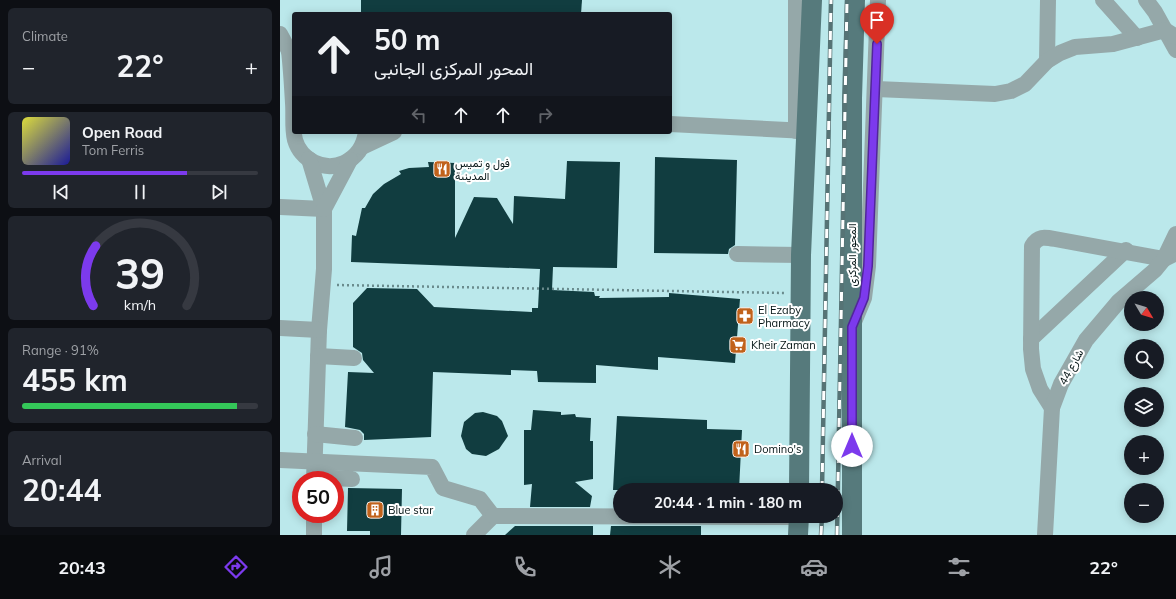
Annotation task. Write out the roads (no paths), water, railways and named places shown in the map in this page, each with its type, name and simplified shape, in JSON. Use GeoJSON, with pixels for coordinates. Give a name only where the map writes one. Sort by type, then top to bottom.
{"type":"FeatureCollection","features":[{"type":"Feature","properties":{"kind":"main road"},"geometry":{"type":"LineString","coordinates":[[799,483],[801,131],[812,0]]}},
{"type":"Feature","properties":{"kind":"main road","name":"المحور المركزى"},"geometry":{"type":"LineString","coordinates":[[852,535],[852,92],[855,0]]}},
{"type":"Feature","properties":{"kind":"street"},"geometry":{"type":"LineString","coordinates":[[672,124],[801,131],[796,0]]}},
{"type":"Feature","properties":{"kind":"street"},"geometry":{"type":"LineString","coordinates":[[852,327],[864,298],[866,282],[876,89],[878,0]]}},
{"type":"Feature","properties":{"kind":"street"},"geometry":{"type":"LineString","coordinates":[[1047,61],[1048,0]]}},
{"type":"Feature","properties":{"kind":"street"},"geometry":{"type":"LineString","coordinates":[[1103,0],[1137,38]]}},
{"type":"Feature","properties":{"kind":"street"},"geometry":{"type":"LineString","coordinates":[[1146,0],[1171,33],[1176,50]]}},
{"type":"Feature","properties":{"kind":"street"},"geometry":{"type":"LineString","coordinates":[[876,89],[995,94],[1011,91],[1025,84],[1047,61],[1060,53],[1075,47],[1113,44],[1137,38],[1171,33]]}},
{"type":"Feature","properties":{"kind":"street"},"geometry":{"type":"LineString","coordinates":[[280,34],[292,54]]}},
{"type":"Feature","properties":{"kind":"street"},"geometry":{"type":"LineString","coordinates":[[295,134],[298,147],[309,160],[324,209],[323,284],[319,330],[314,434],[314,471]]}},
{"type":"Feature","properties":{"kind":"street"},"geometry":{"type":"LineString","coordinates":[[324,209],[350,160],[364,139],[385,134]]}},
{"type":"Feature","properties":{"kind":"street"},"geometry":{"type":"LineString","coordinates":[[309,160],[325,166],[334,166],[350,160]]}},
{"type":"Feature","properties":{"kind":"street"},"geometry":{"type":"LineString","coordinates":[[280,207],[324,209]]}},
{"type":"Feature","properties":{"kind":"street","name":"شارع 44"},"geometry":{"type":"LineString","coordinates":[[1045,535],[1052,408],[1064,378],[1086,340],[1119,301],[1170,256],[1176,234]]}},
{"type":"Feature","properties":{"kind":"street"},"geometry":{"type":"LineString","coordinates":[[1052,408],[1040,389],[1033,369],[1031,339],[1032,246],[1036,240],[1043,237],[1170,256]]}},
{"type":"Feature","properties":{"kind":"street"},"geometry":{"type":"LineString","coordinates":[[1031,339],[1126,250]]}},
{"type":"Feature","properties":{"kind":"street"},"geometry":{"type":"LineString","coordinates":[[736,254],[801,255]]}},
{"type":"Feature","properties":{"kind":"street"},"geometry":{"type":"LineString","coordinates":[[280,328],[319,330]]}},
{"type":"Feature","properties":{"kind":"street"},"geometry":{"type":"LineString","coordinates":[[318,356],[354,358]]}},
{"type":"Feature","properties":{"kind":"street"},"geometry":{"type":"LineString","coordinates":[[314,434],[355,438]]}},
{"type":"Feature","properties":{"kind":"street"},"geometry":{"type":"LineString","coordinates":[[280,460],[432,467],[443,488],[480,499],[493,516]]}},
{"type":"Feature","properties":{"kind":"street"},"geometry":{"type":"LineString","coordinates":[[344,479],[352,479]]}},
{"type":"Feature","properties":{"kind":"street"},"geometry":{"type":"LineString","coordinates":[[474,535],[493,516],[613,519]]}},
{"type":"Feature","properties":{"kind":"street"},"geometry":{"type":"LineString","coordinates":[[314,523],[314,535]]}},
{"type":"Feature","properties":{"kind":"railway"},"geometry":{"type":"LineString","coordinates":[[822,483],[831,0]]}},
{"type":"Feature","properties":{"kind":"railway"},"geometry":{"type":"LineString","coordinates":[[837,535],[847,0]]}},
{"type":"Feature","properties":{"kind":"railway"},"geometry":{"type":"LineString","coordinates":[[821,535],[822,523]]}},
{"type":"Feature","properties":{"kind":"place","name":"فول و تميس المدينىة"},"geometry":{"type":"Point","coordinates":[442,169]}},
{"type":"Feature","properties":{"kind":"place","name":"El Ezaby Pharmacy"},"geometry":{"type":"Point","coordinates":[745,316]}},
{"type":"Feature","properties":{"kind":"place","name":"Kheir Zaman"},"geometry":{"type":"Point","coordinates":[738,345]}},
{"type":"Feature","properties":{"kind":"place","name":"Domino's"},"geometry":{"type":"Point","coordinates":[741,449]}},
{"type":"Feature","properties":{"kind":"place","name":"Blue star"},"geometry":{"type":"Point","coordinates":[375,510]}}]}
